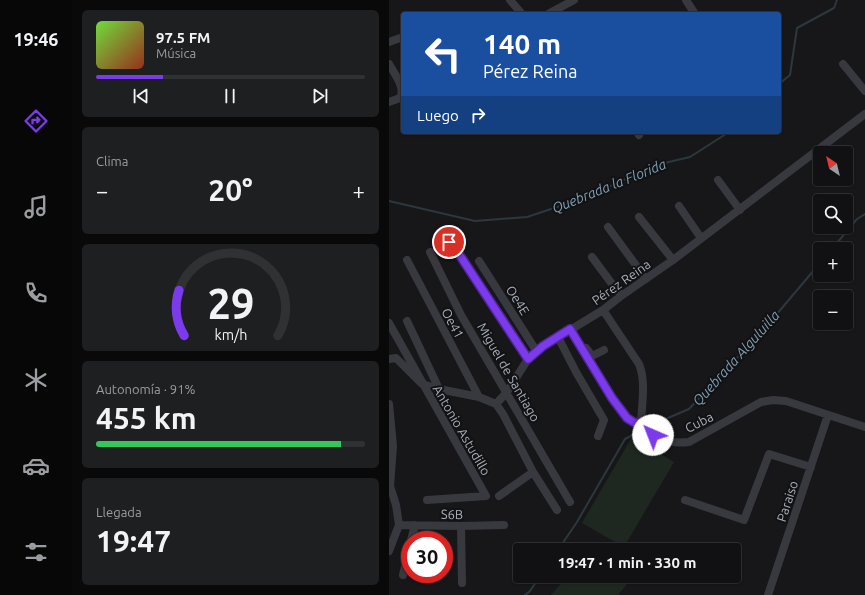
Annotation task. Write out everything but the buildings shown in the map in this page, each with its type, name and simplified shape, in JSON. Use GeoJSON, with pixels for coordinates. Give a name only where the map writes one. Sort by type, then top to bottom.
{"type":"FeatureCollection","features":[{"type":"Feature","properties":{"kind":"street"},"geometry":{"type":"LineString","coordinates":[[510,0],[520,12]]}},
{"type":"Feature","properties":{"kind":"street"},"geometry":{"type":"LineString","coordinates":[[554,0],[562,6],[566,12]]}},
{"type":"Feature","properties":{"kind":"street"},"geometry":{"type":"LineString","coordinates":[[552,12],[574,0]]}},
{"type":"Feature","properties":{"kind":"street"},"geometry":{"type":"LineString","coordinates":[[686,0],[692,12]]}},
{"type":"Feature","properties":{"kind":"street"},"geometry":{"type":"LineString","coordinates":[[389,42],[401,39]]}},
{"type":"Feature","properties":{"kind":"street"},"geometry":{"type":"LineString","coordinates":[[389,64],[401,86]]}},
{"type":"Feature","properties":{"kind":"street"},"geometry":{"type":"LineString","coordinates":[[843,64],[865,90]]}},
{"type":"Feature","properties":{"kind":"street"},"geometry":{"type":"LineString","coordinates":[[389,102],[400,98],[401,95]]}},
{"type":"Feature","properties":{"kind":"street","name":"Pérez Reina"},"geometry":{"type":"LineString","coordinates":[[496,404],[507,392],[528,359],[558,337],[603,310],[673,260],[865,114]]}},
{"type":"Feature","properties":{"kind":"street"},"geometry":{"type":"LineString","coordinates":[[718,180],[740,210]]}},
{"type":"Feature","properties":{"kind":"street"},"geometry":{"type":"LineString","coordinates":[[679,206],[701,238]]}},
{"type":"Feature","properties":{"kind":"street"},"geometry":{"type":"LineString","coordinates":[[639,217],[673,260]]}},
{"type":"Feature","properties":{"kind":"street"},"geometry":{"type":"LineString","coordinates":[[608,227],[646,279]]}},
{"type":"Feature","properties":{"kind":"street"},"geometry":{"type":"LineString","coordinates":[[439,233],[457,251],[528,359]]}},
{"type":"Feature","properties":{"kind":"street","name":"Miguel de Santiago"},"geometry":{"type":"LineString","coordinates":[[430,252],[461,315],[570,502]]}},
{"type":"Feature","properties":{"kind":"street"},"geometry":{"type":"LineString","coordinates":[[591,256],[621,296]]}},
{"type":"Feature","properties":{"kind":"street","name":"Oe41"},"geometry":{"type":"LineString","coordinates":[[407,260],[479,397]]}},
{"type":"Feature","properties":{"kind":"street","name":"Oe4E"},"geometry":{"type":"LineString","coordinates":[[479,261],[537,352]]}},
{"type":"Feature","properties":{"kind":"street"},"geometry":{"type":"LineString","coordinates":[[572,328],[598,376],[627,418],[635,423],[641,422],[642,371],[639,364],[603,310]]}},
{"type":"Feature","properties":{"kind":"street"},"geometry":{"type":"LineString","coordinates":[[407,321],[439,389]]}},
{"type":"Feature","properties":{"kind":"street","name":"Antonio Astudillo"},"geometry":{"type":"LineString","coordinates":[[389,323],[486,496],[427,500]]}},
{"type":"Feature","properties":{"kind":"street"},"geometry":{"type":"LineString","coordinates":[[572,328],[592,356],[603,350]]}},
{"type":"Feature","properties":{"kind":"street"},"geometry":{"type":"LineString","coordinates":[[558,337],[576,372],[604,420],[597,436]]}},
{"type":"Feature","properties":{"kind":"street"},"geometry":{"type":"LineString","coordinates":[[389,359],[396,358],[422,384],[479,397],[496,404],[503,414],[533,472],[557,510]]}},
{"type":"Feature","properties":{"kind":"street","name":"Cuba"},"geometry":{"type":"LineString","coordinates":[[641,422],[642,426],[653,435],[665,441],[677,444],[689,442],[761,402],[773,400],[786,401],[865,427]]}},
{"type":"Feature","properties":{"kind":"street"},"geometry":{"type":"LineString","coordinates":[[389,404],[393,446],[389,486],[396,505],[399,525],[389,551]]}},
{"type":"Feature","properties":{"kind":"street","name":"Paraiso"},"geometry":{"type":"LineString","coordinates":[[769,595],[828,415]]}},
{"type":"Feature","properties":{"kind":"street"},"geometry":{"type":"LineString","coordinates":[[685,500],[745,520],[769,454],[811,467]]}},
{"type":"Feature","properties":{"kind":"street"},"geometry":{"type":"LineString","coordinates":[[499,496],[533,472]]}},
{"type":"Feature","properties":{"kind":"street","name":"S6B"},"geometry":{"type":"LineString","coordinates":[[399,525],[504,525]]}},
{"type":"Feature","properties":{"kind":"street"},"geometry":{"type":"LineString","coordinates":[[413,531],[415,525]]}},
{"type":"Feature","properties":{"kind":"street"},"geometry":{"type":"LineString","coordinates":[[461,526],[462,583]]}},
{"type":"Feature","properties":{"kind":"shaded area"},"geometry":{"type":"Polygon","coordinates":[[[632,437],[674,462],[626,543],[617,543],[582,523],[632,437]]]}},
{"type":"Feature","properties":{"kind":"shaded area"},"geometry":{"type":"Polygon","coordinates":[[[562,583],[628,583],[618,595],[551,595],[562,583]]]}},
{"type":"Feature","properties":{"kind":"waterway","name":"Quebrada la Florida"},"geometry":{"type":"LineString","coordinates":[[781,82],[790,75],[797,28],[834,8],[837,0]]}},
{"type":"Feature","properties":{"kind":"waterway","name":"Quebrada la Florida"},"geometry":{"type":"LineString","coordinates":[[389,201],[475,221],[527,217],[587,197],[656,165],[690,157],[726,134]]}},
{"type":"Feature","properties":{"kind":"waterway","name":"Quebrada Alguluilla"},"geometry":{"type":"LineString","coordinates":[[838,242],[857,219],[865,214]]}},
{"type":"Feature","properties":{"kind":"waterway","name":"Quebrada Alguluilla"},"geometry":{"type":"LineString","coordinates":[[647,427],[689,409],[765,328],[813,271]]}},
{"type":"Feature","properties":{"kind":"waterway","name":"Quebrada Alguluilla"},"geometry":{"type":"LineString","coordinates":[[563,543],[577,522],[625,439],[644,429]]}},
{"type":"Feature","properties":{"kind":"waterway","name":"Quebrada Alguluilla"},"geometry":{"type":"LineString","coordinates":[[525,595],[535,583]]}},
{"type":"Feature","properties":{"kind":"route"},"geometry":{"type":"LineString","coordinates":[[449,242],[457,251],[528,359],[543,346],[570,329],[612,398],[627,418],[635,423],[641,422],[642,426],[653,435]]}}]}
